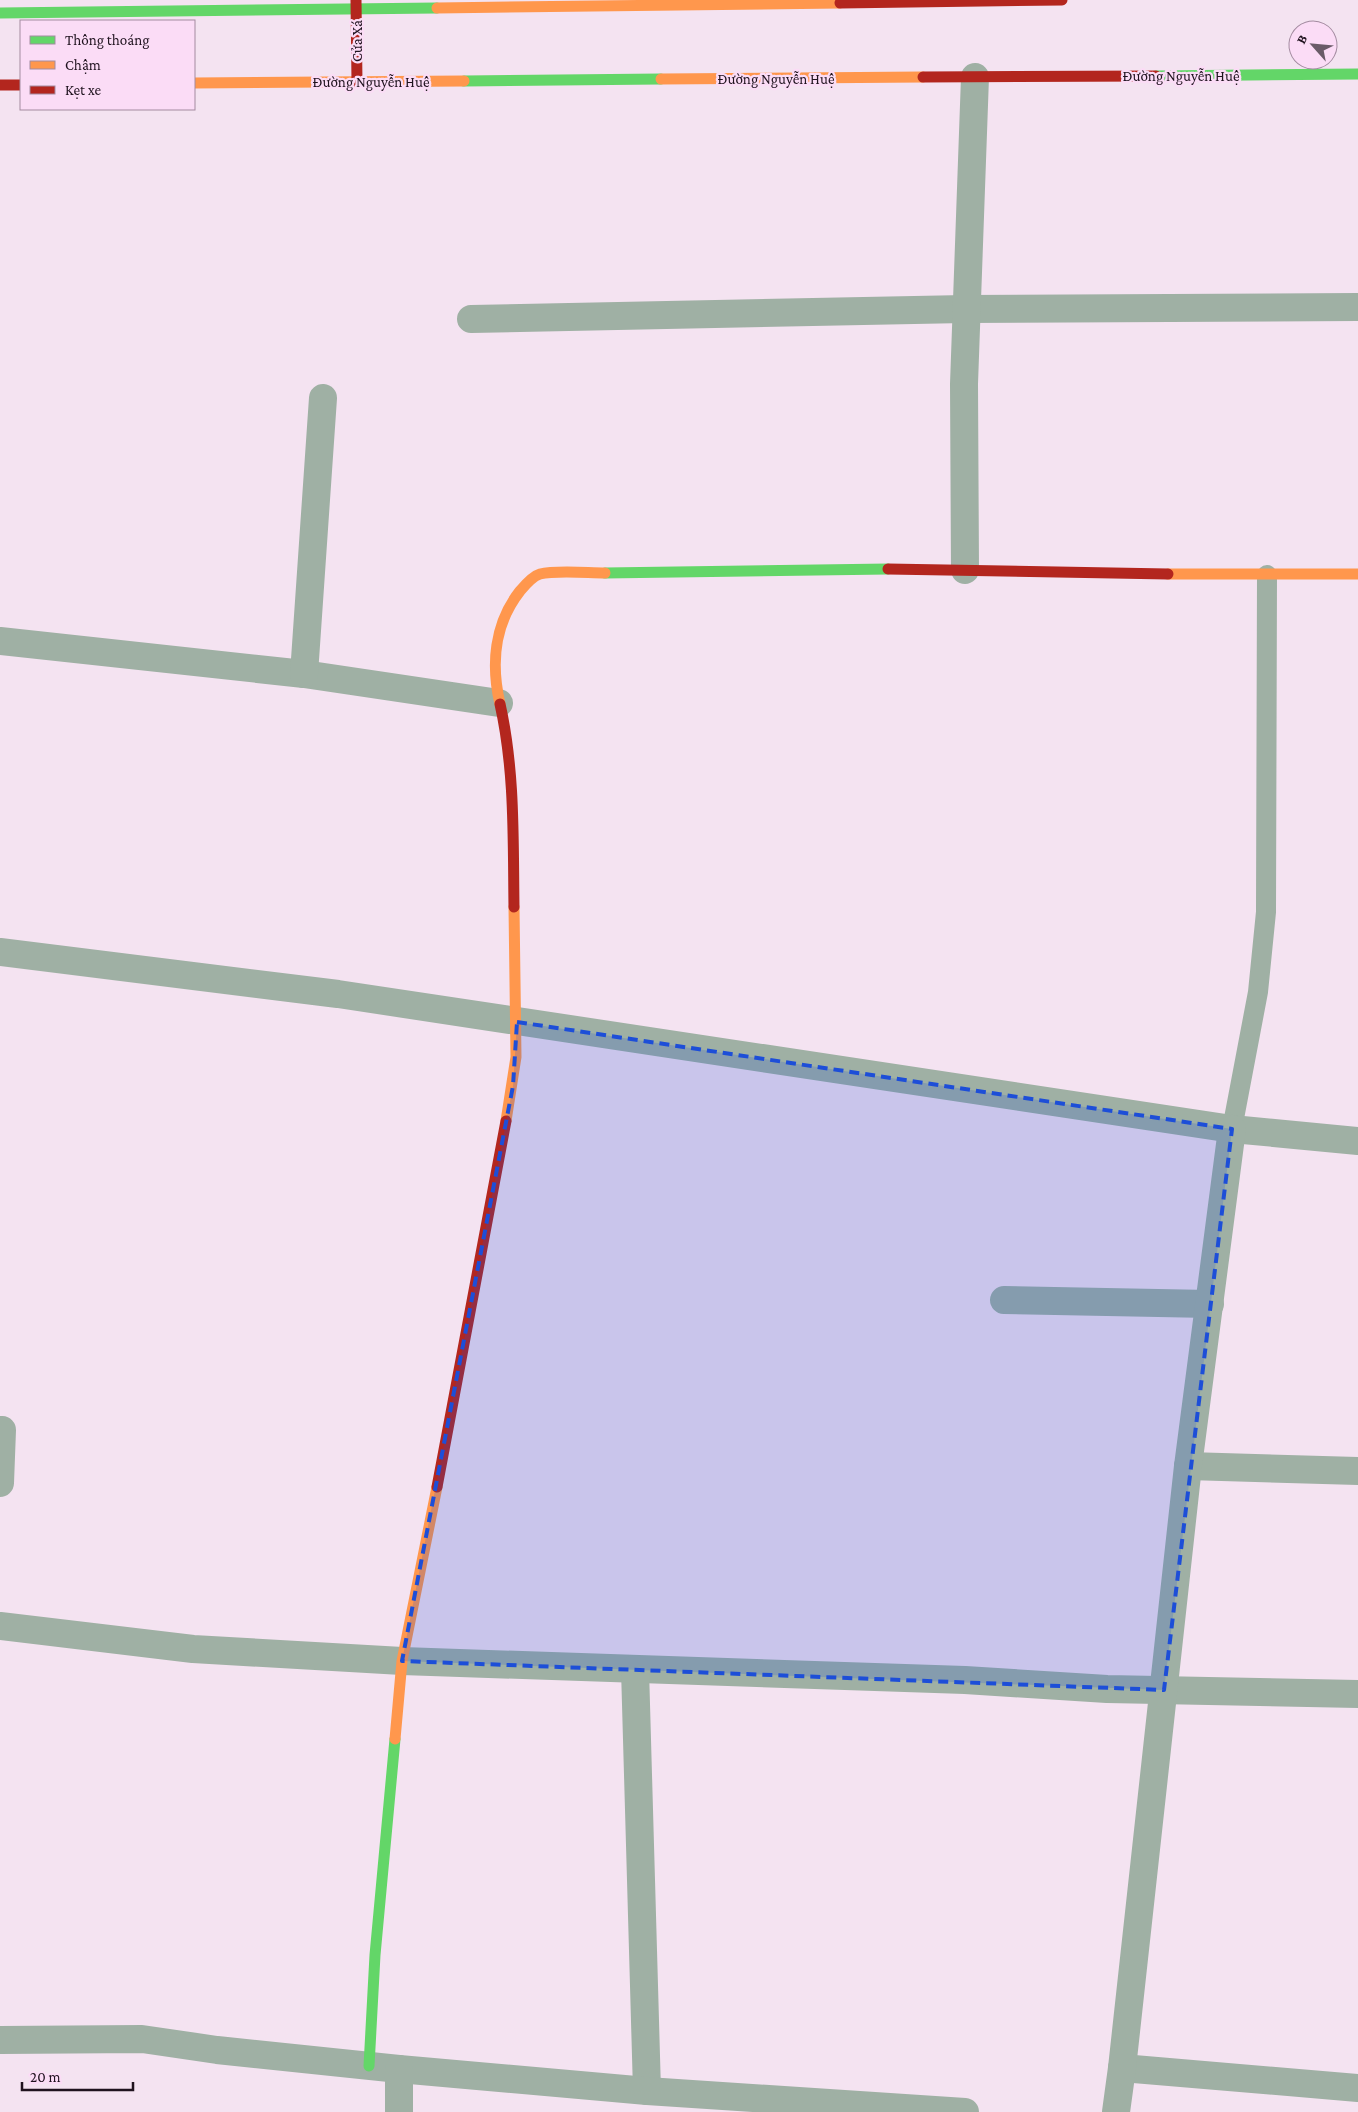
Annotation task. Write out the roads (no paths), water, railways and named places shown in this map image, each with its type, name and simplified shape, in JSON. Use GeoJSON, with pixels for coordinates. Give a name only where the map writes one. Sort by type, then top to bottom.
{"type":"FeatureCollection","features":[{"type":"Feature","properties":{"kind":"street"},"geometry":{"type":"LineString","coordinates":[[0,13],[356,4],[1062,0]]}},
{"type":"Feature","properties":{"kind":"street","name":"Cửa Xá"},"geometry":{"type":"LineString","coordinates":[[356,4],[357,82]]}},
{"type":"Feature","properties":{"kind":"street","name":"Đường Nguyễn Huệ"},"geometry":{"type":"LineString","coordinates":[[195,83],[1358,74]]}},
{"type":"Feature","properties":{"kind":"street"},"geometry":{"type":"LineString","coordinates":[[964,570],[966,309],[975,77]]}},
{"type":"Feature","properties":{"kind":"street"},"geometry":{"type":"LineString","coordinates":[[0,85],[20,85]]}},
{"type":"Feature","properties":{"kind":"street"},"geometry":{"type":"LineString","coordinates":[[471,319],[966,309],[1358,307]]}},
{"type":"Feature","properties":{"kind":"street"},"geometry":{"type":"LineString","coordinates":[[304,674],[323,398]]}},
{"type":"Feature","properties":{"kind":"street"},"geometry":{"type":"LineString","coordinates":[[369,2066],[375,1955],[402,1661],[461,1367],[513,1086],[517,1022],[513,848],[508,747],[499,703],[495,654],[504,623],[517,594],[529,580],[539,574],[964,570],[1267,575],[1358,574]]}},
{"type":"Feature","properties":{"kind":"street"},"geometry":{"type":"LineString","coordinates":[[0,641],[304,674],[499,703]]}},
{"type":"Feature","properties":{"kind":"street"},"geometry":{"type":"LineString","coordinates":[[0,952],[338,994],[1232,1129],[1358,1141]]}},
{"type":"Feature","properties":{"kind":"street"},"geometry":{"type":"LineString","coordinates":[[1116,2112],[1188,1466],[1232,1129]]}},
{"type":"Feature","properties":{"kind":"street"},"geometry":{"type":"LineString","coordinates":[[1004,1300],[1210,1304]]}},
{"type":"Feature","properties":{"kind":"street"},"geometry":{"type":"LineString","coordinates":[[0,1483],[2,1430]]}},
{"type":"Feature","properties":{"kind":"street"},"geometry":{"type":"LineString","coordinates":[[1188,1466],[1358,1471]]}},
{"type":"Feature","properties":{"kind":"street"},"geometry":{"type":"LineString","coordinates":[[0,1626],[193,1649],[402,1661],[965,1680],[1107,1689],[1358,1694]]}},
{"type":"Feature","properties":{"kind":"street"},"geometry":{"type":"LineString","coordinates":[[636,1669],[648,2091]]}},
{"type":"Feature","properties":{"kind":"street"},"geometry":{"type":"LineString","coordinates":[[0,2040],[142,2039],[217,2050],[369,2066],[648,2091],[965,2112]]}},
{"type":"Feature","properties":{"kind":"street"},"geometry":{"type":"LineString","coordinates":[[1122,2068],[1358,2088]]}},
{"type":"Feature","properties":{"kind":"street"},"geometry":{"type":"LineString","coordinates":[[399,2112],[400,2069]]}},
{"type":"Feature","properties":{"kind":"lane"},"geometry":{"type":"LineString","coordinates":[[1232,1129],[1258,992],[1266,912],[1267,575]]}}]}
